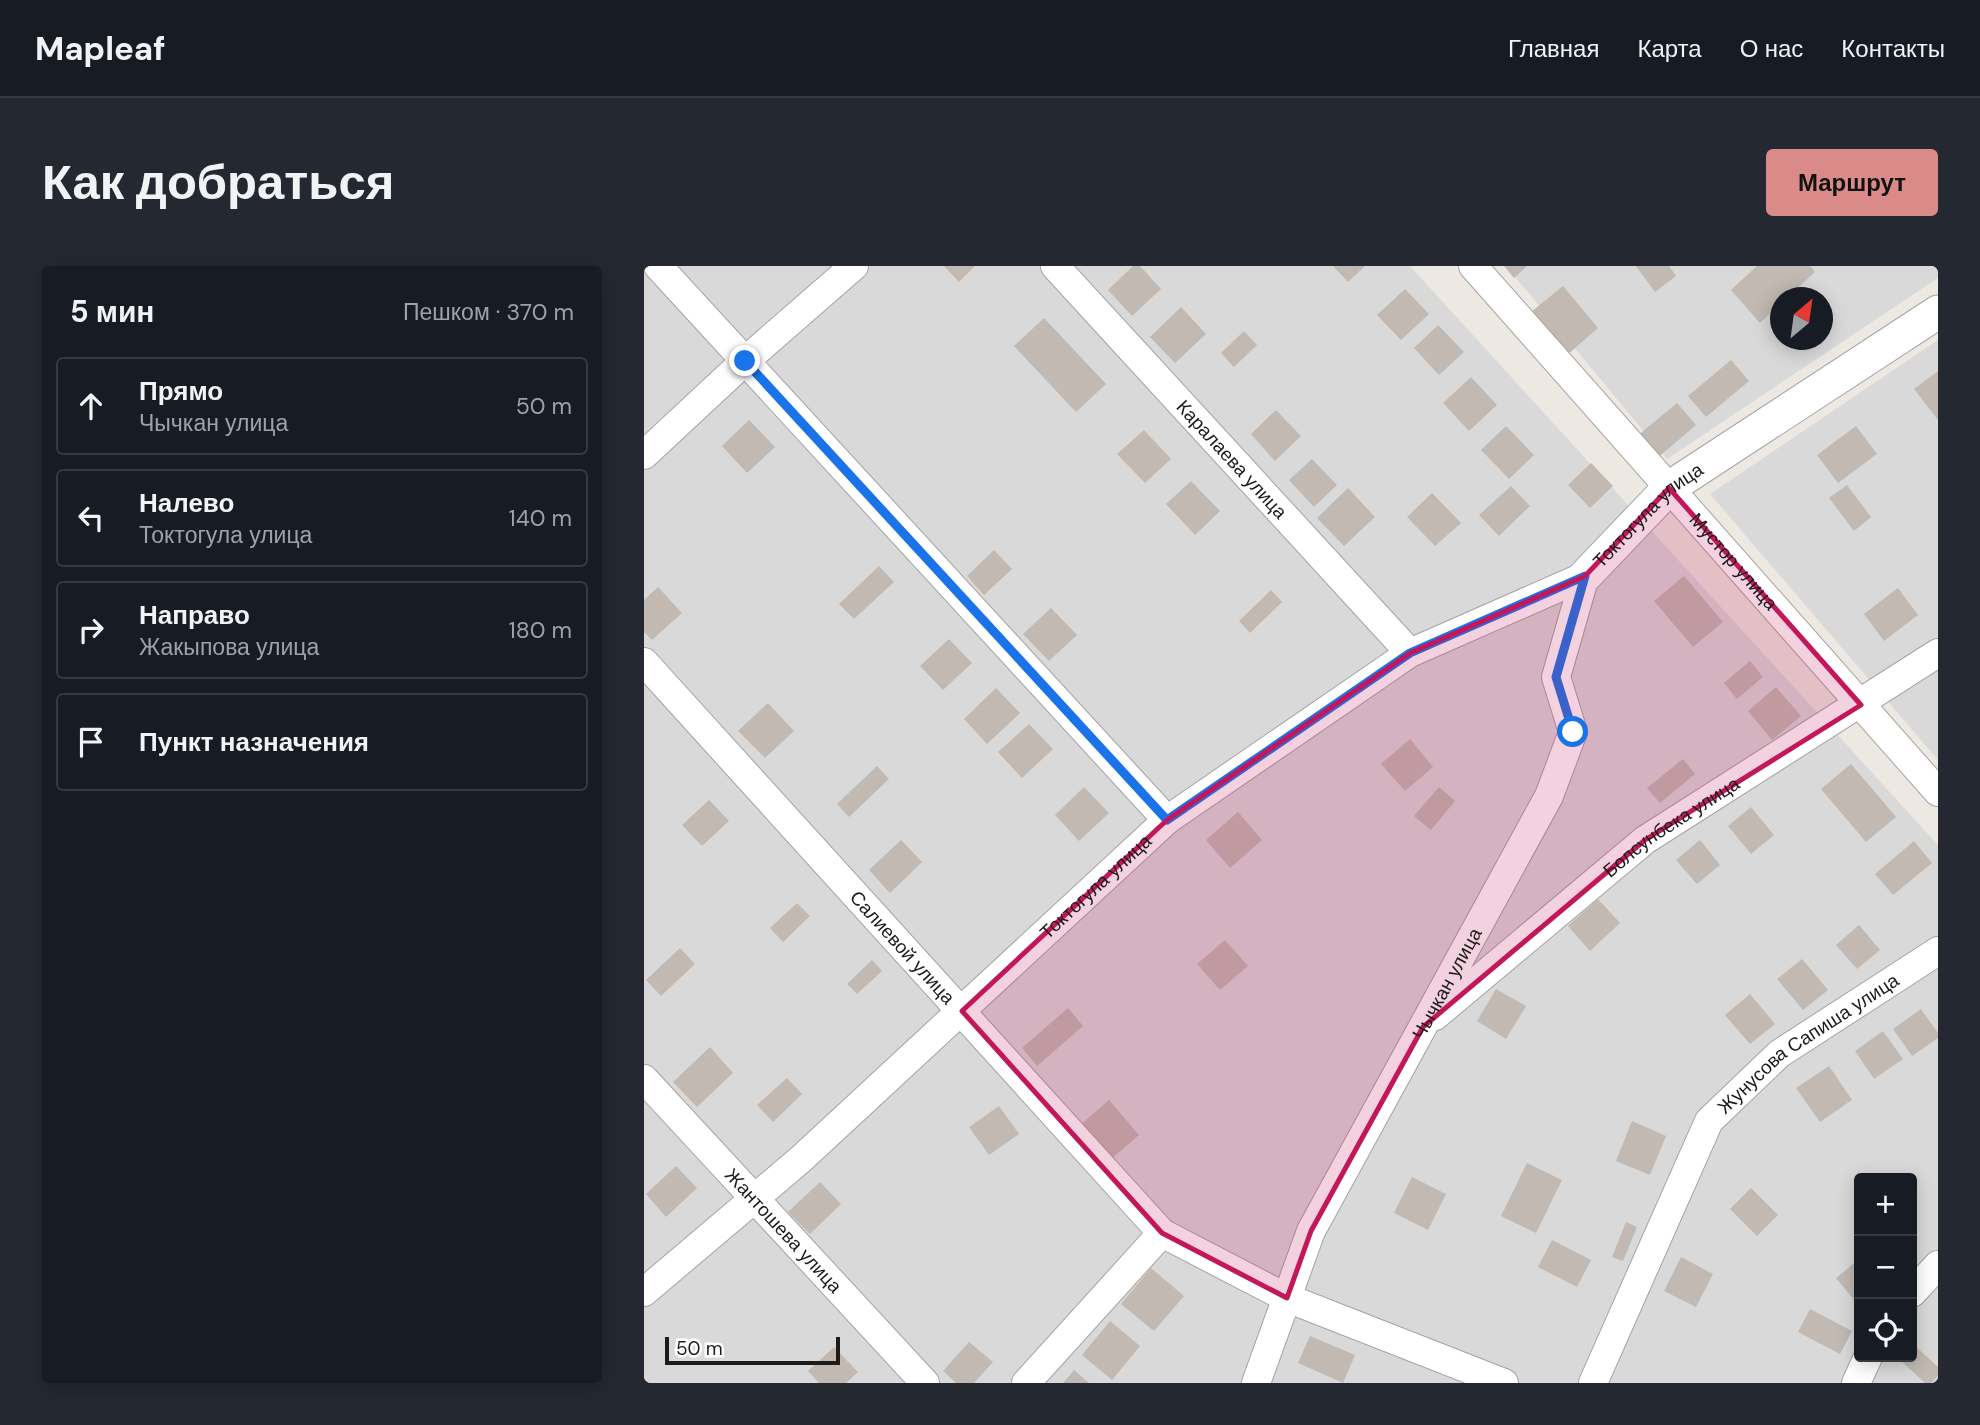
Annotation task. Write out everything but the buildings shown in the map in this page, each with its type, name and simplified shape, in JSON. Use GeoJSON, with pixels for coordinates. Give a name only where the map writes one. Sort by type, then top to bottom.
{"type":"FeatureCollection","features":[{"type":"Feature","properties":{"kind":"street"},"geometry":{"type":"LineString","coordinates":[[658,266],[1167,820]]}},
{"type":"Feature","properties":{"kind":"street"},"geometry":{"type":"LineString","coordinates":[[644,455],[745,361],[854,266]]}},
{"type":"Feature","properties":{"kind":"street","name":"Каралаева улица"},"geometry":{"type":"LineString","coordinates":[[1055,266],[1410,653]]}},
{"type":"Feature","properties":{"kind":"street","name":"Мустор улица"},"geometry":{"type":"LineString","coordinates":[[1473,266],[1938,792]]}},
{"type":"Feature","properties":{"kind":"street","name":"Токтогула улица"},"geometry":{"type":"LineString","coordinates":[[644,1292],[801,1159],[1167,820],[1410,653],[1585,576],[1669,488],[1938,312]]}},
{"type":"Feature","properties":{"kind":"street","name":"Чычкан улица"},"geometry":{"type":"LineString","coordinates":[[1256,1383],[1311,1231],[1549,796],[1573,732],[1556,677],[1585,576]]}},
{"type":"Feature","properties":{"kind":"street","name":"Болсунбека улица"},"geometry":{"type":"LineString","coordinates":[[1423,1027],[1645,840],[1861,705],[1938,653]]}},
{"type":"Feature","properties":{"kind":"street","name":"Салиевой улица"},"geometry":{"type":"LineString","coordinates":[[644,662],[1162,1233]]}},
{"type":"Feature","properties":{"kind":"street","name":"Жунусова Сапиша улица"},"geometry":{"type":"LineString","coordinates":[[1593,1383],[1709,1121],[1779,1054],[1938,951]]}},
{"type":"Feature","properties":{"kind":"street","name":"Жантошева улица"},"geometry":{"type":"LineString","coordinates":[[644,1079],[925,1383]]}},
{"type":"Feature","properties":{"kind":"street"},"geometry":{"type":"LineString","coordinates":[[1026,1383],[1162,1233],[1287,1298],[1504,1383]]}},
{"type":"Feature","properties":{"kind":"street"},"geometry":{"type":"LineString","coordinates":[[1917,1288],[1938,1265]]}},
{"type":"Feature","properties":{"kind":"street"},"geometry":{"type":"LineString","coordinates":[[1856,1383],[1866,1362]]}},
{"type":"Feature","properties":{"kind":"highlighted area"},"geometry":{"type":"Polygon","coordinates":[[[1669,488],[1861,705],[1645,840],[1423,1027],[1311,1231],[1287,1298],[1162,1233],[962,1011],[1167,820],[1410,653],[1585,576],[1669,488]]]}},
{"type":"Feature","properties":{"kind":"shaded area"},"geometry":{"type":"Polygon","coordinates":[[[644,266],[1410,266],[1938,845],[1938,1383],[644,1383],[644,266]]]}},
{"type":"Feature","properties":{"kind":"shaded area"},"geometry":{"type":"Polygon","coordinates":[[[1506,266],[1938,266],[1938,278],[1833,348],[1833,287],[1770,287],[1770,350],[1830,350],[1667,459],[1506,266]]]}},
{"type":"Feature","properties":{"kind":"shaded area"},"geometry":{"type":"Polygon","coordinates":[[[1938,340],[1938,760],[1710,494],[1938,340]]]}},
{"type":"Feature","properties":{"kind":"route"},"geometry":{"type":"LineString","coordinates":[[745,361],[1167,820],[1410,653],[1585,576],[1556,677],[1573,732]]}}]}
